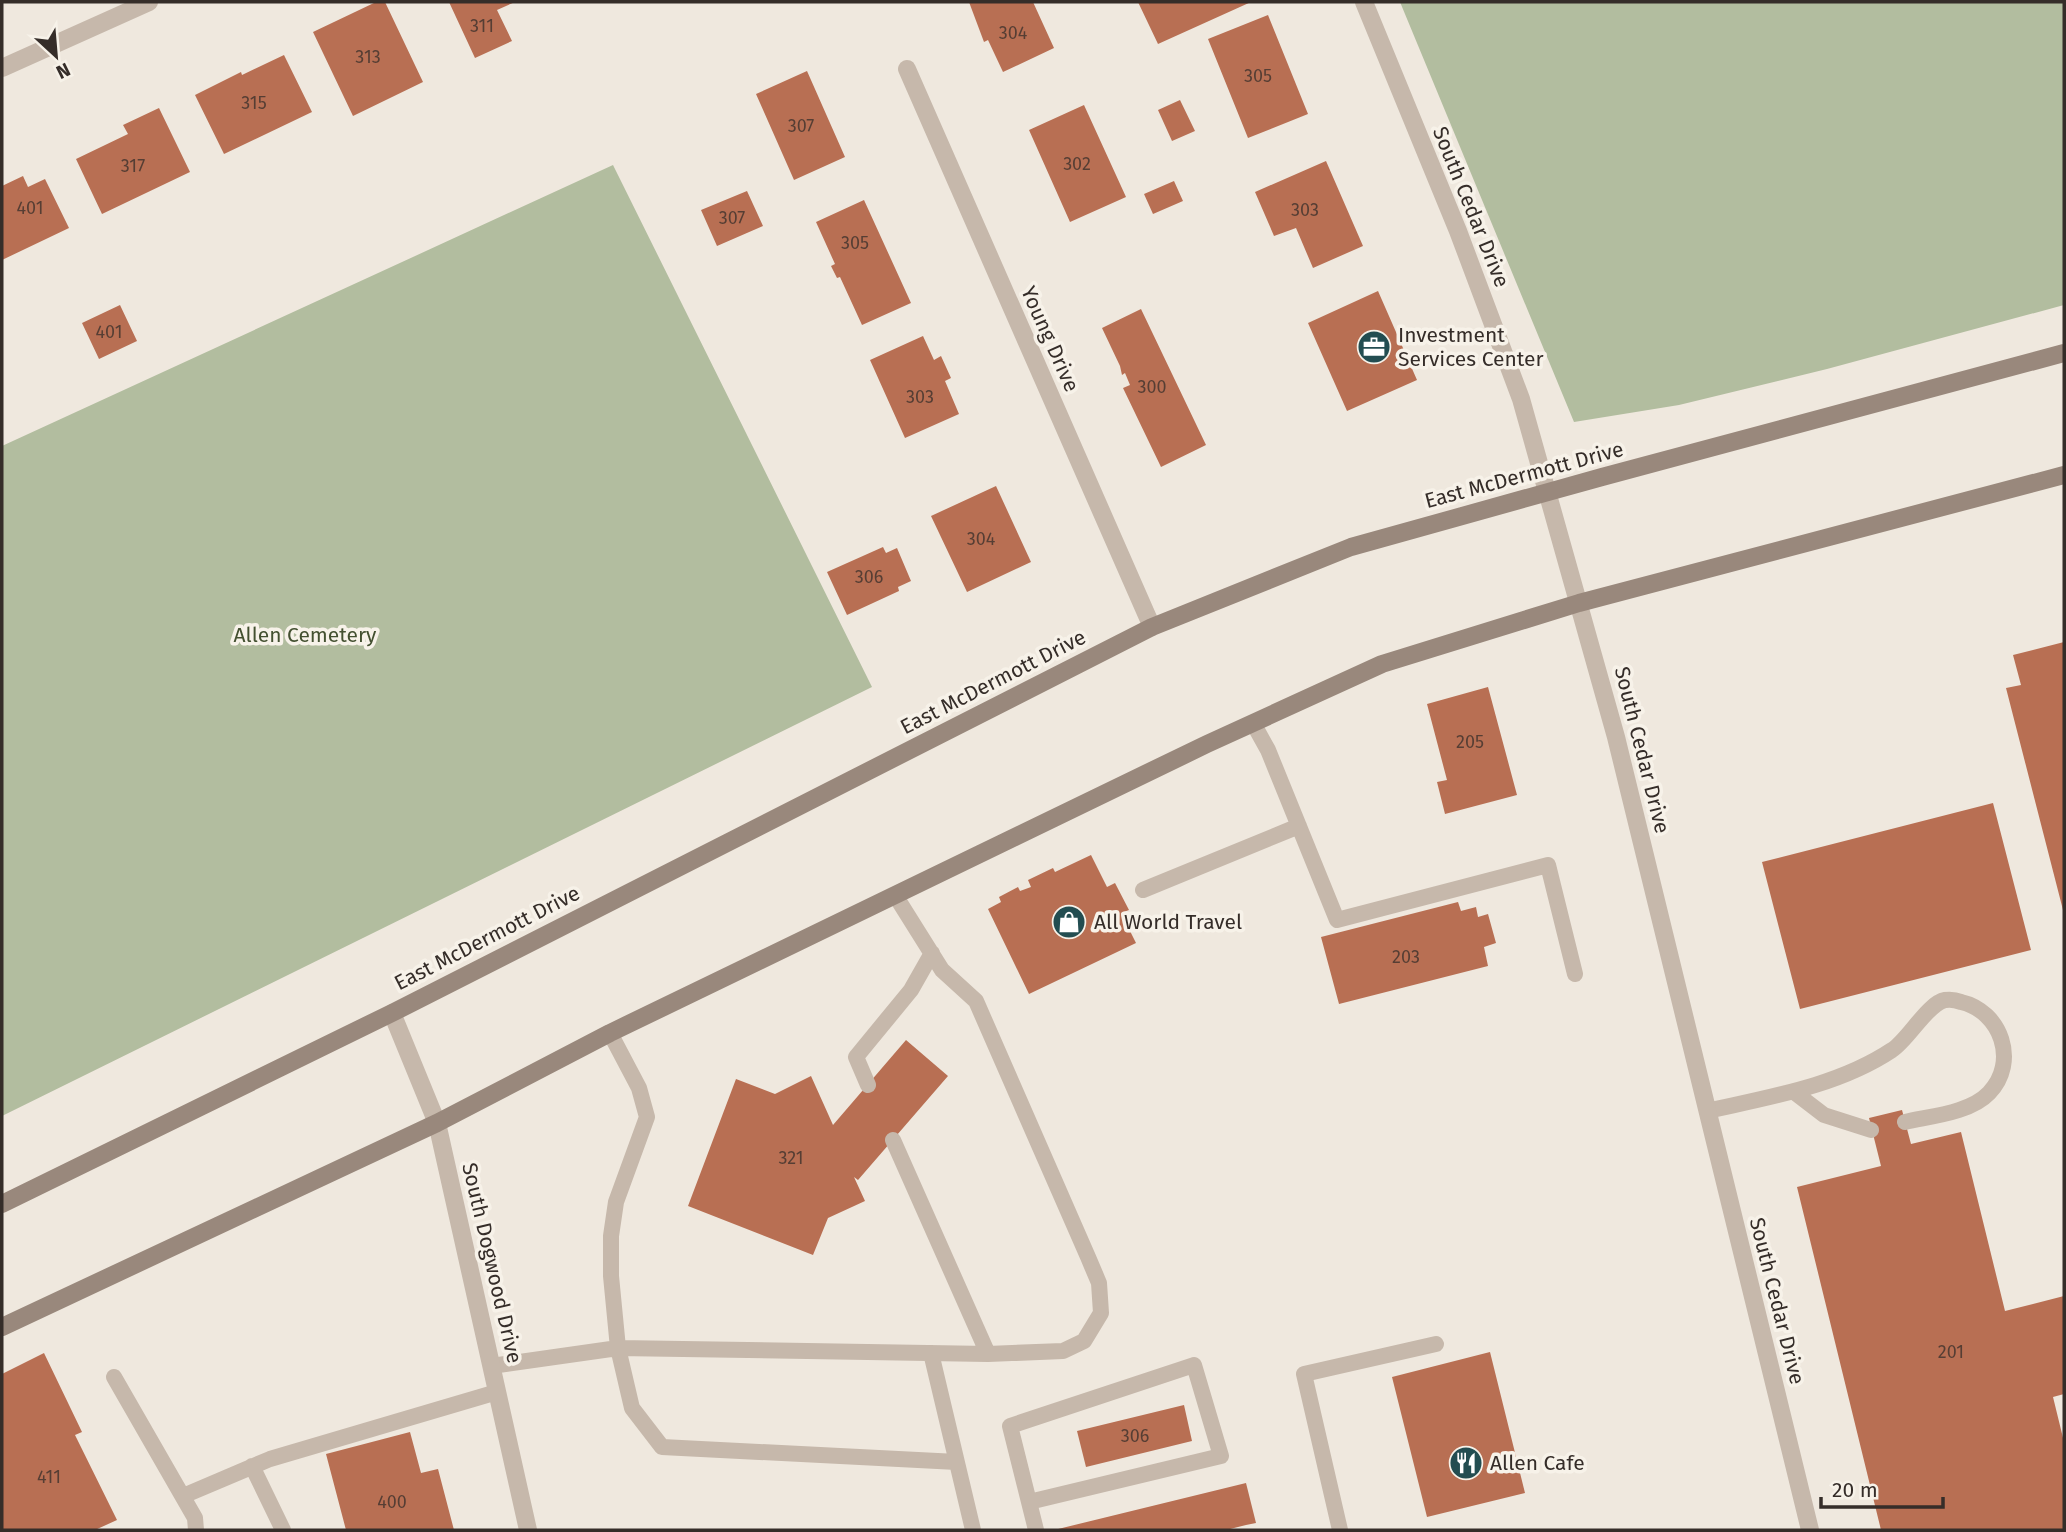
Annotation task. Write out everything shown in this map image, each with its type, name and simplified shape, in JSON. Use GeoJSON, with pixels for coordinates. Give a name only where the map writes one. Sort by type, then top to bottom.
{"type":"FeatureCollection","features":[{"type":"Feature","properties":{"kind":"main road","name":"East McDermott Drive"},"geometry":{"type":"LineString","coordinates":[[2,1204],[392,1013],[1152,627],[1351,547],[2064,353]]}},
{"type":"Feature","properties":{"kind":"main road"},"geometry":{"type":"LineString","coordinates":[[2,1327],[437,1123],[610,1034],[895,895],[1382,664],[1579,603],[2064,475]]}},
{"type":"Feature","properties":{"kind":"street"},"geometry":{"type":"LineString","coordinates":[[2,68],[149,2]]}},
{"type":"Feature","properties":{"kind":"street","name":"South Cedar Drive"},"geometry":{"type":"LineString","coordinates":[[1364,2],[1458,231],[1521,399],[1616,737],[1810,1530]]}},
{"type":"Feature","properties":{"kind":"street","name":"Young Drive"},"geometry":{"type":"LineString","coordinates":[[907,69],[1152,627]]}},
{"type":"Feature","properties":{"kind":"street","name":"South Dogwood Drive"},"geometry":{"type":"LineString","coordinates":[[392,1013],[437,1123],[528,1530]]}},
{"type":"Feature","properties":{"kind":"lane"},"geometry":{"type":"LineString","coordinates":[[1253,723],[1268,750],[1337,920],[1548,865],[1576,974]]}},
{"type":"Feature","properties":{"kind":"lane"},"geometry":{"type":"LineString","coordinates":[[1143,890],[1299,826]]}},
{"type":"Feature","properties":{"kind":"lane"},"geometry":{"type":"LineString","coordinates":[[491,1366],[618,1348],[988,1354],[1063,1351],[1084,1341],[1101,1313],[1099,1283],[976,1001],[942,970],[895,895]]}},
{"type":"Feature","properties":{"kind":"lane"},"geometry":{"type":"LineString","coordinates":[[868,1085],[856,1057],[911,990],[932,953]]}},
{"type":"Feature","properties":{"kind":"lane"},"geometry":{"type":"LineString","coordinates":[[1707,1111],[1794,1092],[1875,1061],[1902,1044],[1920,1020],[1942,1000],[1973,1004],[1992,1019],[2001,1041],[2005,1051],[2002,1075],[1989,1094],[1965,1108],[1905,1122]]}},
{"type":"Feature","properties":{"kind":"lane"},"geometry":{"type":"LineString","coordinates":[[610,1034],[639,1088],[646,1117],[616,1202],[611,1236],[611,1276],[618,1348],[632,1408],[662,1447],[957,1462]]}},
{"type":"Feature","properties":{"kind":"lane"},"geometry":{"type":"LineString","coordinates":[[1794,1092],[1824,1115],[1871,1130]]}},
{"type":"Feature","properties":{"kind":"lane"},"geometry":{"type":"LineString","coordinates":[[893,1139],[988,1354]]}},
{"type":"Feature","properties":{"kind":"lane"},"geometry":{"type":"LineString","coordinates":[[1340,1530],[1304,1374],[1436,1344]]}},
{"type":"Feature","properties":{"kind":"lane"},"geometry":{"type":"LineString","coordinates":[[931,1353],[973,1530]]}},
{"type":"Feature","properties":{"kind":"lane"},"geometry":{"type":"LineString","coordinates":[[1029,1502],[1221,1456],[1194,1365],[1010,1426],[1029,1502],[1036,1530]]}},
{"type":"Feature","properties":{"kind":"lane"},"geometry":{"type":"LineString","coordinates":[[114,1377],[195,1518],[196,1530]]}},
{"type":"Feature","properties":{"kind":"lane"},"geometry":{"type":"LineString","coordinates":[[183,1496],[252,1466],[400,1419],[497,1392]]}},
{"type":"Feature","properties":{"kind":"lane"},"geometry":{"type":"LineString","coordinates":[[252,1466],[283,1530]]}},
{"type":"Feature","properties":{"kind":"green space"},"geometry":{"type":"Polygon","coordinates":[[[1400,2],[2064,2],[2064,305],[1827,369],[1679,405],[1574,422],[1400,2]]]}},
{"type":"Feature","properties":{"kind":"green space","name":"Allen Cemetery"},"geometry":{"type":"Polygon","coordinates":[[[613,165],[872,687],[2,1116],[2,446],[613,165]]]}},
{"type":"Feature","properties":{"kind":"building"},"geometry":{"type":"Polygon","coordinates":[[[376,2],[385,2],[423,82],[353,116],[313,32],[376,2]]]}},
{"type":"Feature","properties":{"kind":"building"},"geometry":{"type":"Polygon","coordinates":[[[449,2],[515,2],[497,10],[512,41],[475,58],[449,2]]]}},
{"type":"Feature","properties":{"kind":"building"},"geometry":{"type":"Polygon","coordinates":[[[969,2],[1033,2],[1054,48],[1003,72],[988,40],[984,42],[969,2]]]}},
{"type":"Feature","properties":{"kind":"building"},"geometry":{"type":"Polygon","coordinates":[[[1138,2],[1251,2],[1158,44],[1138,2]]]}},
{"type":"Feature","properties":{"kind":"building"},"geometry":{"type":"Polygon","coordinates":[[[1268,15],[1308,114],[1248,138],[1208,39],[1268,15]]]}},
{"type":"Feature","properties":{"kind":"building"},"geometry":{"type":"Polygon","coordinates":[[[284,55],[312,112],[224,154],[195,95],[241,72],[242,75],[284,55]]]}},
{"type":"Feature","properties":{"kind":"building"},"geometry":{"type":"Polygon","coordinates":[[[807,71],[845,157],[794,180],[756,94],[807,71]]]}},
{"type":"Feature","properties":{"kind":"building"},"geometry":{"type":"Polygon","coordinates":[[[1180,100],[1195,131],[1172,141],[1158,110],[1180,100]]]}},
{"type":"Feature","properties":{"kind":"building"},"geometry":{"type":"Polygon","coordinates":[[[1084,105],[1126,197],[1070,222],[1029,130],[1084,105]]]}},
{"type":"Feature","properties":{"kind":"building"},"geometry":{"type":"Polygon","coordinates":[[[159,108],[190,172],[102,214],[76,159],[128,134],[123,125],[159,108]]]}},
{"type":"Feature","properties":{"kind":"building"},"geometry":{"type":"Polygon","coordinates":[[[1326,161],[1363,246],[1313,268],[1296,228],[1274,236],[1255,192],[1326,161]]]}},
{"type":"Feature","properties":{"kind":"building"},"geometry":{"type":"Polygon","coordinates":[[[23,176],[28,187],[45,179],[69,228],[2,260],[2,186],[23,176]]]}},
{"type":"Feature","properties":{"kind":"building"},"geometry":{"type":"Polygon","coordinates":[[[1174,181],[1183,201],[1153,214],[1144,194],[1174,181]]]}},
{"type":"Feature","properties":{"kind":"building"},"geometry":{"type":"Polygon","coordinates":[[[747,191],[763,226],[717,246],[701,210],[747,191]]]}},
{"type":"Feature","properties":{"kind":"building"},"geometry":{"type":"Polygon","coordinates":[[[864,200],[911,303],[862,325],[840,277],[837,278],[831,266],[835,264],[816,222],[864,200]]]}},
{"type":"Feature","properties":{"kind":"building"},"geometry":{"type":"Polygon","coordinates":[[[1378,291],[1417,380],[1347,411],[1308,323],[1378,291]]]}},
{"type":"Feature","properties":{"kind":"building"},"geometry":{"type":"Polygon","coordinates":[[[120,305],[137,341],[99,359],[82,323],[120,305]]]}},
{"type":"Feature","properties":{"kind":"building"},"geometry":{"type":"Polygon","coordinates":[[[1141,309],[1206,445],[1161,467],[1123,388],[1130,385],[1125,373],[1122,375],[1102,328],[1141,309]]]}},
{"type":"Feature","properties":{"kind":"building"},"geometry":{"type":"Polygon","coordinates":[[[923,336],[934,360],[941,356],[951,378],[945,381],[959,414],[905,438],[870,360],[923,336]]]}},
{"type":"Feature","properties":{"kind":"building"},"geometry":{"type":"Polygon","coordinates":[[[996,486],[1031,562],[967,592],[931,516],[996,486]]]}},
{"type":"Feature","properties":{"kind":"building"},"geometry":{"type":"Polygon","coordinates":[[[883,547],[886,553],[897,548],[911,581],[898,587],[899,591],[847,615],[827,572],[883,547]]]}},
{"type":"Feature","properties":{"kind":"building"},"geometry":{"type":"Polygon","coordinates":[[[2064,642],[2063,910],[2006,688],[2021,685],[2013,655],[2064,642]]]}},
{"type":"Feature","properties":{"kind":"building"},"geometry":{"type":"Polygon","coordinates":[[[1488,687],[1517,795],[1445,814],[1437,782],[1447,780],[1427,704],[1488,687]]]}},
{"type":"Feature","properties":{"kind":"building"},"geometry":{"type":"Polygon","coordinates":[[[1993,803],[2031,950],[1800,1009],[1762,862],[1993,803]]]}},
{"type":"Feature","properties":{"kind":"building"},"geometry":{"type":"Polygon","coordinates":[[[1091,855],[1107,887],[1115,883],[1129,910],[1121,913],[1136,943],[1029,994],[988,909],[1001,902],[999,897],[1018,887],[1020,891],[1031,887],[1028,880],[1053,868],[1055,872],[1091,855]]]}},
{"type":"Feature","properties":{"kind":"building"},"geometry":{"type":"Polygon","coordinates":[[[1458,902],[1461,911],[1476,907],[1478,917],[1488,914],[1496,943],[1484,947],[1488,966],[1339,1004],[1321,937],[1458,902]]]}},
{"type":"Feature","properties":{"kind":"building"},"geometry":{"type":"Polygon","coordinates":[[[906,1040],[948,1076],[858,1180],[854,1177],[865,1201],[828,1218],[813,1255],[688,1206],[736,1079],[775,1094],[811,1076],[833,1125],[906,1040]]]}},
{"type":"Feature","properties":{"kind":"building"},"geometry":{"type":"Polygon","coordinates":[[[1902,1110],[1911,1144],[1961,1132],[2005,1311],[2064,1296],[2064,1394],[2053,1397],[2064,1442],[2064,1530],[1881,1530],[1797,1187],[1881,1166],[1869,1118],[1902,1110]]]}},
{"type":"Feature","properties":{"kind":"building","name":"Allen Cafe"},"geometry":{"type":"Polygon","coordinates":[[[1490,1352],[1525,1493],[1427,1517],[1392,1377],[1490,1352]]]}},
{"type":"Feature","properties":{"kind":"building"},"geometry":{"type":"Polygon","coordinates":[[[44,1353],[82,1432],[75,1435],[117,1520],[95,1530],[2,1530],[2,1374],[44,1353]]]}},
{"type":"Feature","properties":{"kind":"building"},"geometry":{"type":"Polygon","coordinates":[[[1184,1405],[1192,1441],[1086,1467],[1077,1431],[1184,1405]]]}},
{"type":"Feature","properties":{"kind":"building"},"geometry":{"type":"Polygon","coordinates":[[[410,1432],[421,1473],[438,1469],[454,1530],[346,1530],[326,1454],[410,1432]]]}},
{"type":"Feature","properties":{"kind":"building"},"geometry":{"type":"Polygon","coordinates":[[[1246,1483],[1256,1523],[1226,1530],[1054,1530],[1246,1483]]]}},
{"type":"Feature","properties":{"kind":"place","name":"Investment Services Center"},"geometry":{"type":"Point","coordinates":[1374,347]}},
{"type":"Feature","properties":{"kind":"place","name":"All World Travel"},"geometry":{"type":"Point","coordinates":[1069,922]}},
{"type":"Feature","properties":{"kind":"place","name":"Allen Cafe"},"geometry":{"type":"Point","coordinates":[1466,1463]}}]}
